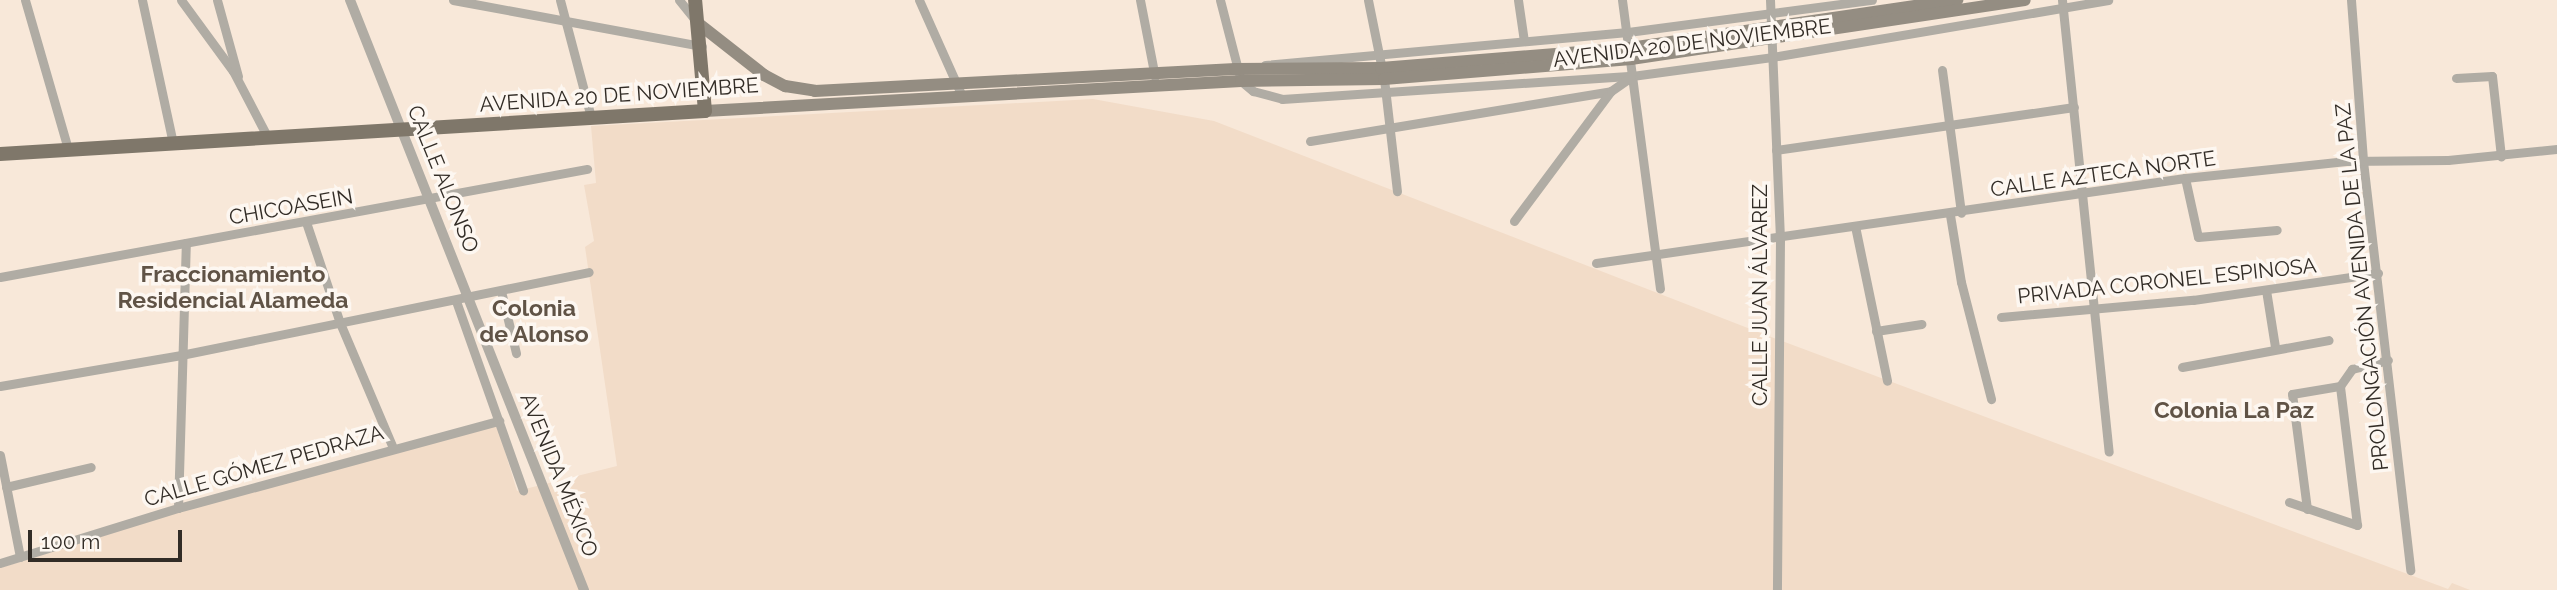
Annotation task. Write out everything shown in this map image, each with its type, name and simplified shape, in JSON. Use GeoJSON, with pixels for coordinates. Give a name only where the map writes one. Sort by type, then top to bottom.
{"type":"FeatureCollection","features":[{"type":"Feature","properties":{"kind":"main road"},"geometry":{"type":"LineString","coordinates":[[695,0],[702,46],[705,111]]}},
{"type":"Feature","properties":{"kind":"main road","name":"AVENIDA 20 DE NOVIEMBRE"},"geometry":{"type":"LineString","coordinates":[[1772,34],[1957,0]]}},
{"type":"Feature","properties":{"kind":"main road","name":"AVENIDA 20 DE NOVIEMBRE"},"geometry":{"type":"LineString","coordinates":[[699,24],[764,75],[785,86],[814,91],[1154,72],[1238,75],[1383,74],[1630,54],[2025,0]]}},
{"type":"Feature","properties":{"kind":"main road","name":"AVENIDA 20 DE NOVIEMBRE"},"geometry":{"type":"LineString","coordinates":[[0,154],[403,131],[591,117],[1157,86],[1238,75],[1252,69],[1383,74]]}},
{"type":"Feature","properties":{"kind":"street"},"geometry":{"type":"LineString","coordinates":[[25,0],[68,149]]}},
{"type":"Feature","properties":{"kind":"street"},"geometry":{"type":"LineString","coordinates":[[142,0],[173,143]]}},
{"type":"Feature","properties":{"kind":"street"},"geometry":{"type":"LineString","coordinates":[[181,0],[239,81],[268,138]]}},
{"type":"Feature","properties":{"kind":"street"},"geometry":{"type":"LineString","coordinates":[[217,0],[232,43],[239,81]]}},
{"type":"Feature","properties":{"kind":"street","name":"CALLE ALONSO"},"geometry":{"type":"LineString","coordinates":[[350,0],[432,199],[499,373]]}},
{"type":"Feature","properties":{"kind":"street"},"geometry":{"type":"LineString","coordinates":[[453,0],[702,46]]}},
{"type":"Feature","properties":{"kind":"street"},"geometry":{"type":"LineString","coordinates":[[560,0],[591,117]]}},
{"type":"Feature","properties":{"kind":"street"},"geometry":{"type":"LineString","coordinates":[[679,0],[699,24]]}},
{"type":"Feature","properties":{"kind":"street"},"geometry":{"type":"LineString","coordinates":[[919,0],[962,96]]}},
{"type":"Feature","properties":{"kind":"street"},"geometry":{"type":"LineString","coordinates":[[1140,0],[1157,86]]}},
{"type":"Feature","properties":{"kind":"street"},"geometry":{"type":"LineString","coordinates":[[1220,0],[1238,75]]}},
{"type":"Feature","properties":{"kind":"street"},"geometry":{"type":"LineString","coordinates":[[1368,0],[1383,74],[1397,191]]}},
{"type":"Feature","properties":{"kind":"street"},"geometry":{"type":"LineString","coordinates":[[1518,0],[1524,41]]}},
{"type":"Feature","properties":{"kind":"street"},"geometry":{"type":"LineString","coordinates":[[1622,0],[1660,289]]}},
{"type":"Feature","properties":{"kind":"street","name":"CALLE JUAN ÁLVAREZ"},"geometry":{"type":"LineString","coordinates":[[1770,0],[1780,239],[1777,590]]}},
{"type":"Feature","properties":{"kind":"street","name":"AVENIDA 20 DE NOVIEMBRE"},"geometry":{"type":"LineString","coordinates":[[1252,69],[1377,51],[1628,32],[1872,0]]}},
{"type":"Feature","properties":{"kind":"street","name":"AVENIDA 20 DE NOVIEMBRE"},"geometry":{"type":"LineString","coordinates":[[1238,75],[1253,91],[1282,99],[1384,95],[1632,76],[1772,57],[2063,4],[2108,0]]}},
{"type":"Feature","properties":{"kind":"street","name":"PROLONGACIÓN AVENIDA DE LA PAZ"},"geometry":{"type":"LineString","coordinates":[[2351,0],[2362,161],[2378,273],[2410,570]]}},
{"type":"Feature","properties":{"kind":"street"},"geometry":{"type":"LineString","coordinates":[[2063,4],[2097,306],[2109,452]]}},
{"type":"Feature","properties":{"kind":"street"},"geometry":{"type":"LineString","coordinates":[[1942,70],[1952,124],[1961,282],[1991,399]]}},
{"type":"Feature","properties":{"kind":"street"},"geometry":{"type":"LineString","coordinates":[[1514,222],[1611,91],[1632,76]]}},
{"type":"Feature","properties":{"kind":"street"},"geometry":{"type":"LineString","coordinates":[[2456,78],[2492,76],[2501,156]]}},
{"type":"Feature","properties":{"kind":"street"},"geometry":{"type":"LineString","coordinates":[[1310,141],[1388,132],[1611,91]]}},
{"type":"Feature","properties":{"kind":"street"},"geometry":{"type":"LineString","coordinates":[[1776,150],[2074,107]]}},
{"type":"Feature","properties":{"kind":"street","name":"CALLE AZTECA NORTE"},"geometry":{"type":"LineString","coordinates":[[1597,263],[1956,214],[2084,191],[2185,178],[2362,161],[2501,156],[2557,149]]}},
{"type":"Feature","properties":{"kind":"street","name":"CHICOASEIN"},"geometry":{"type":"LineString","coordinates":[[0,277],[587,169]]}},
{"type":"Feature","properties":{"kind":"street"},"geometry":{"type":"LineString","coordinates":[[2185,178],[2198,237],[2277,230]]}},
{"type":"Feature","properties":{"kind":"street"},"geometry":{"type":"LineString","coordinates":[[306,222],[340,323],[393,447]]}},
{"type":"Feature","properties":{"kind":"street"},"geometry":{"type":"LineString","coordinates":[[1855,226],[1887,381]]}},
{"type":"Feature","properties":{"kind":"street"},"geometry":{"type":"LineString","coordinates":[[178,508],[186,243]]}},
{"type":"Feature","properties":{"kind":"street"},"geometry":{"type":"LineString","coordinates":[[0,386],[181,355],[589,272]]}},
{"type":"Feature","properties":{"kind":"street","name":"PRIVADA CORONEL ESPINOSA"},"geometry":{"type":"LineString","coordinates":[[2001,317],[2266,290],[2378,273]]}},
{"type":"Feature","properties":{"kind":"street"},"geometry":{"type":"LineString","coordinates":[[2266,290],[2275,347]]}},
{"type":"Feature","properties":{"kind":"street"},"geometry":{"type":"LineString","coordinates":[[501,291],[516,353]]}},
{"type":"Feature","properties":{"kind":"street"},"geometry":{"type":"LineString","coordinates":[[456,301],[523,489]]}},
{"type":"Feature","properties":{"kind":"street"},"geometry":{"type":"LineString","coordinates":[[1876,331],[1921,324]]}},
{"type":"Feature","properties":{"kind":"street"},"geometry":{"type":"LineString","coordinates":[[2182,367],[2275,347],[2329,340]]}},
{"type":"Feature","properties":{"kind":"street"},"geometry":{"type":"LineString","coordinates":[[2307,509],[2292,394],[2340,386],[2353,369],[2388,360]]}},
{"type":"Feature","properties":{"kind":"street","name":"AVENIDA MÉXICO"},"geometry":{"type":"LineString","coordinates":[[499,373],[584,590]]}},
{"type":"Feature","properties":{"kind":"street"},"geometry":{"type":"LineString","coordinates":[[2289,502],[2357,525],[2340,386]]}},
{"type":"Feature","properties":{"kind":"street","name":"CALLE GÓMEZ PEDRAZA"},"geometry":{"type":"LineString","coordinates":[[0,563],[178,508],[393,447],[499,421]]}},
{"type":"Feature","properties":{"kind":"street"},"geometry":{"type":"LineString","coordinates":[[0,454],[20,557]]}},
{"type":"Feature","properties":{"kind":"street"},"geometry":{"type":"LineString","coordinates":[[6,487],[91,467]]}},
{"type":"Feature","properties":{"kind":"shaded area"},"geometry":{"type":"Polygon","coordinates":[[[1093,99],[1214,121],[1771,337],[2448,589],[2452,583],[2470,590],[0,590],[0,568],[243,492],[497,425],[517,491],[617,466],[585,247],[594,241],[584,185],[596,183],[591,126],[1093,99]]]}},
{"type":"Feature","properties":{"kind":"district","name":"Fraccionamiento Residencial Alameda"},"geometry":{"type":"Point","coordinates":[233,287]}},
{"type":"Feature","properties":{"kind":"district","name":"Colonia de Alonso"},"geometry":{"type":"Point","coordinates":[534,321]}},
{"type":"Feature","properties":{"kind":"district","name":"Colonia La Paz"},"geometry":{"type":"Point","coordinates":[2234,410]}}]}
